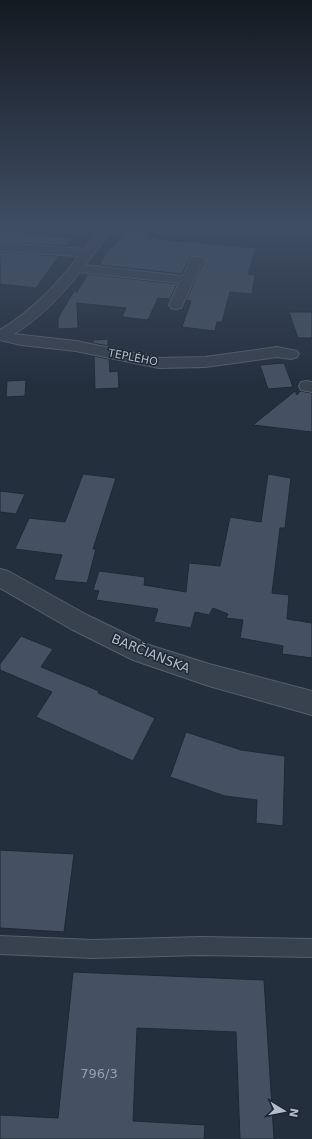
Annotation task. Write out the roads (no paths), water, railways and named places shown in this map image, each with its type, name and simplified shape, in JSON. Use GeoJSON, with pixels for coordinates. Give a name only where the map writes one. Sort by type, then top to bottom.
{"type":"FeatureCollection","features":[{"type":"Feature","properties":{"kind":"street"},"geometry":{"type":"LineString","coordinates":[[1,335],[15,328],[31,316],[66,279]]}},
{"type":"Feature","properties":{"kind":"street"},"geometry":{"type":"LineString","coordinates":[[176,305],[187,280],[179,279]]}},
{"type":"Feature","properties":{"kind":"street","name":"TEPLÉHO"},"geometry":{"type":"LineString","coordinates":[[1,335],[21,340],[76,346],[159,363],[205,362],[277,352],[291,354]]}},
{"type":"Feature","properties":{"kind":"street","name":"BARČIANSKA"},"geometry":{"type":"LineString","coordinates":[[0,576],[79,622],[142,653],[209,675],[312,703]]}},
{"type":"Feature","properties":{"kind":"lane"},"geometry":{"type":"LineString","coordinates":[[0,944],[93,949],[201,946],[312,948]]}}]}
